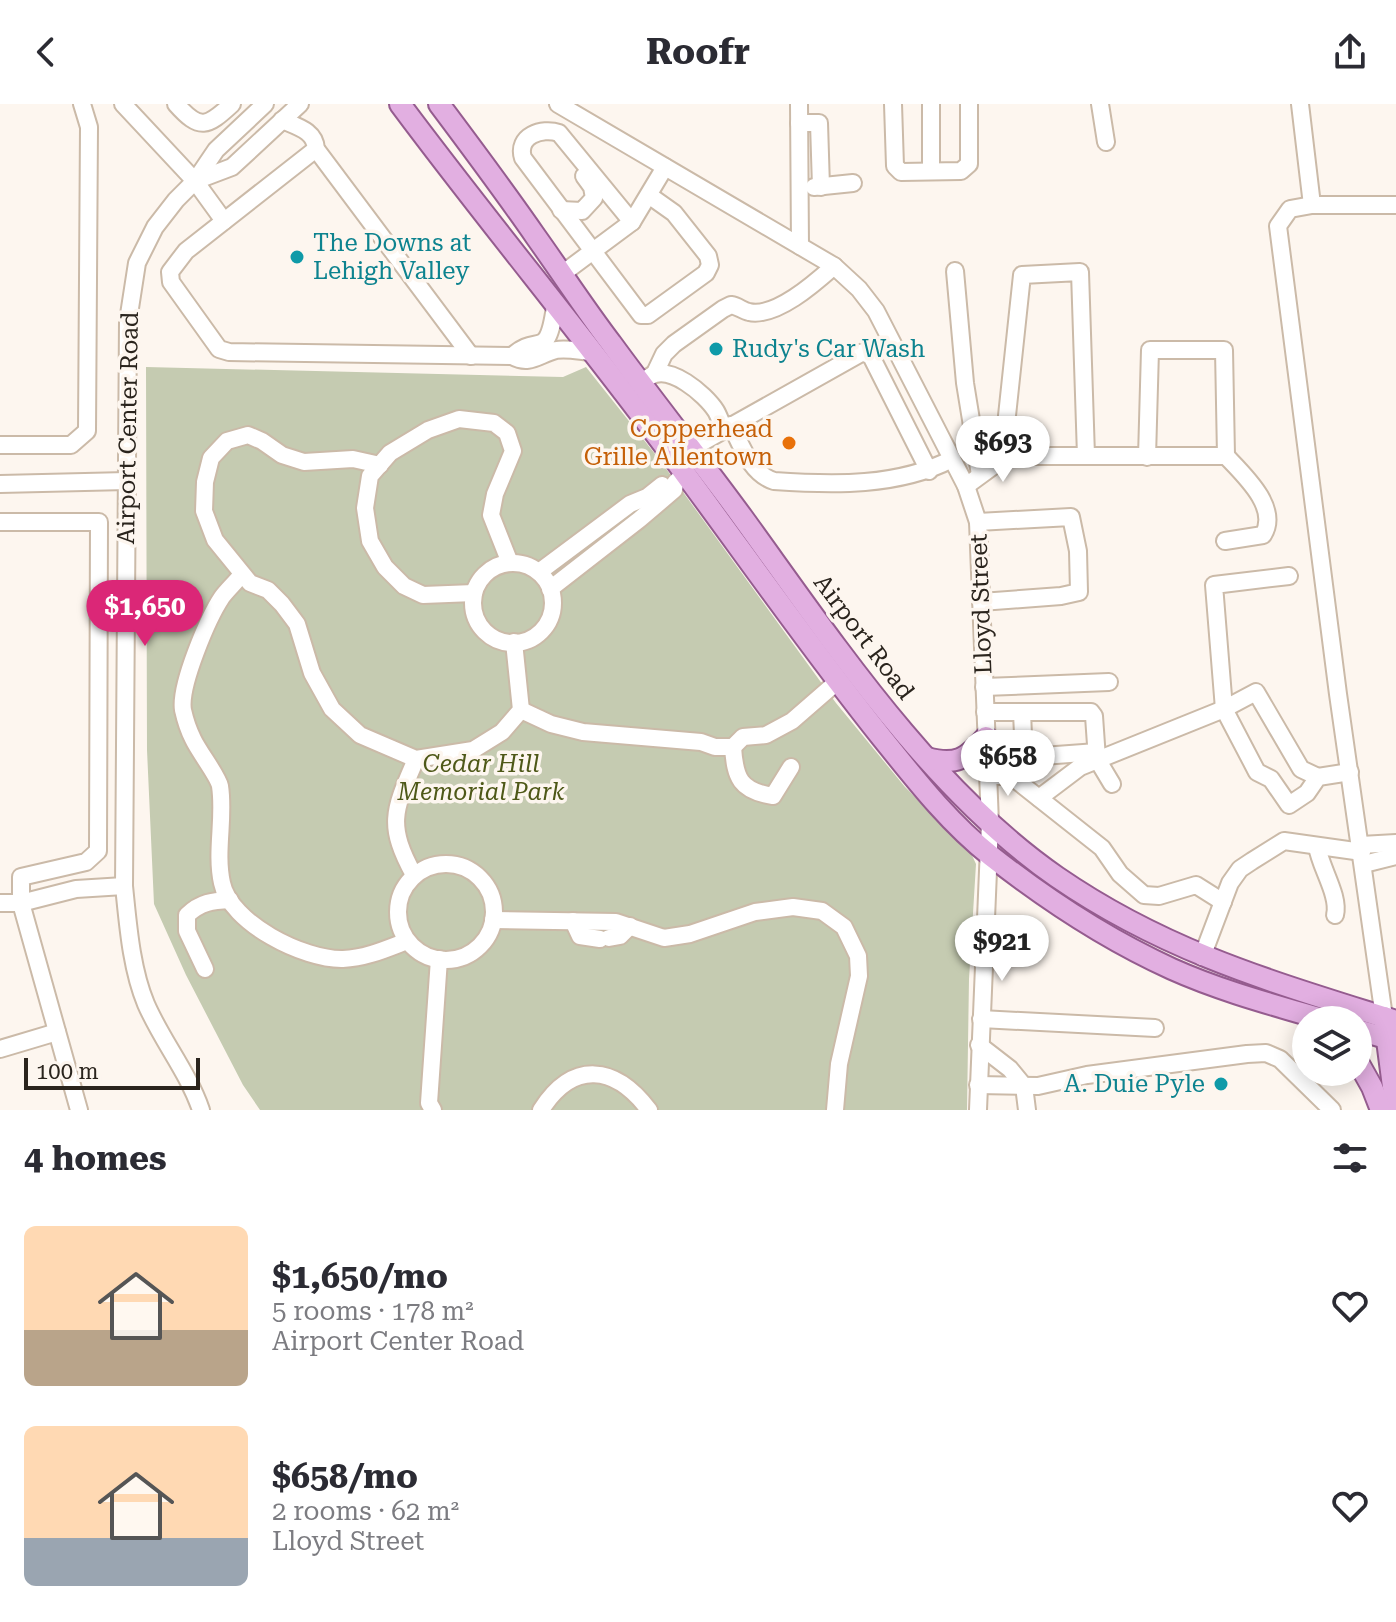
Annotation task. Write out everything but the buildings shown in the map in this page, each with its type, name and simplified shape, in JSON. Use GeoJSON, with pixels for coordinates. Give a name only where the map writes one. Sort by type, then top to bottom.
{"type":"FeatureCollection","features":[{"type":"Feature","properties":{"kind":"main road","name":"Airport Road"},"geometry":{"type":"LineString","coordinates":[[400,104],[590,352],[680,478],[927,794],[989,855],[1073,914],[1124,945],[1174,970],[1292,1013]]}},
{"type":"Feature","properties":{"kind":"main road","name":"Airport Road"},"geometry":{"type":"LineString","coordinates":[[440,104],[562,274],[648,378],[692,448],[835,645],[927,758],[990,823],[1037,863],[1145,930],[1202,957],[1391,1029]]}},
{"type":"Feature","properties":{"kind":"main road"},"geometry":{"type":"LineString","coordinates":[[927,758],[954,762],[973,751],[986,737]]}},
{"type":"Feature","properties":{"kind":"main road"},"geometry":{"type":"LineString","coordinates":[[1391,1029],[1396,1110]]}},
{"type":"Feature","properties":{"kind":"main road"},"geometry":{"type":"LineString","coordinates":[[1371,1086],[1381,1110]]}},
{"type":"Feature","properties":{"kind":"street"},"geometry":{"type":"LineString","coordinates":[[0,445],[71,445],[87,431],[89,127],[82,104]]}},
{"type":"Feature","properties":{"kind":"street"},"geometry":{"type":"LineString","coordinates":[[123,104],[195,181],[224,221]]}},
{"type":"Feature","properties":{"kind":"street"},"geometry":{"type":"LineString","coordinates":[[176,104],[190,119],[202,123],[212,122],[232,104]]}},
{"type":"Feature","properties":{"kind":"street","name":"Airport Center Road"},"geometry":{"type":"LineString","coordinates":[[201,1110],[193,1088],[146,1003],[135,966],[124,886],[128,321],[133,278],[155,227],[195,181],[216,150],[265,104]]}},
{"type":"Feature","properties":{"kind":"street","name":"Airport Center Road"},"geometry":{"type":"LineString","coordinates":[[195,181],[232,167],[300,104]]}},
{"type":"Feature","properties":{"kind":"street","name":"Lloyd Street"},"geometry":{"type":"LineString","coordinates":[[558,104],[834,266],[859,289],[876,311],[966,486],[978,522],[990,823],[978,1110]]}},
{"type":"Feature","properties":{"kind":"street"},"geometry":{"type":"LineString","coordinates":[[799,104],[800,246]]}},
{"type":"Feature","properties":{"kind":"street"},"geometry":{"type":"LineString","coordinates":[[893,104],[895,166],[901,172],[961,171],[969,164],[969,104]]}},
{"type":"Feature","properties":{"kind":"street"},"geometry":{"type":"LineString","coordinates":[[931,104],[931,171]]}},
{"type":"Feature","properties":{"kind":"street"},"geometry":{"type":"LineString","coordinates":[[1100,104],[1106,142]]}},
{"type":"Feature","properties":{"kind":"street"},"geometry":{"type":"LineString","coordinates":[[1300,104],[1312,205]]}},
{"type":"Feature","properties":{"kind":"street"},"geometry":{"type":"LineString","coordinates":[[282,120],[309,133],[315,140],[316,149],[471,356]]}},
{"type":"Feature","properties":{"kind":"street"},"geometry":{"type":"LineString","coordinates":[[799,123],[819,123],[821,187]]}},
{"type":"Feature","properties":{"kind":"street"},"geometry":{"type":"LineString","coordinates":[[548,129],[592,187],[594,198],[582,211],[561,210]]}},
{"type":"Feature","properties":{"kind":"street"},"geometry":{"type":"LineString","coordinates":[[632,222],[559,133],[540,130],[523,143],[520,150],[523,158],[641,315],[648,315],[706,273],[710,265],[708,256],[674,213],[650,196]]}},
{"type":"Feature","properties":{"kind":"street"},"geometry":{"type":"LineString","coordinates":[[316,149],[186,251],[170,272],[171,282],[219,349],[241,352],[512,356],[521,360],[532,360],[558,349],[590,352]]}},
{"type":"Feature","properties":{"kind":"street"},"geometry":{"type":"LineString","coordinates":[[562,274],[632,222],[665,167]]}},
{"type":"Feature","properties":{"kind":"street"},"geometry":{"type":"LineString","coordinates":[[800,188],[853,183]]}},
{"type":"Feature","properties":{"kind":"street"},"geometry":{"type":"LineString","coordinates":[[573,225],[609,197]]}},
{"type":"Feature","properties":{"kind":"street"},"geometry":{"type":"LineString","coordinates":[[1391,1029],[1350,772],[1278,226],[1290,209],[1312,205],[1396,205]]}},
{"type":"Feature","properties":{"kind":"street"},"geometry":{"type":"LineString","coordinates":[[648,378],[674,344],[723,309],[731,305],[748,312],[776,308],[815,283],[834,266]]}},
{"type":"Feature","properties":{"kind":"street"},"geometry":{"type":"LineString","coordinates":[[955,271],[965,383],[980,475]]}},
{"type":"Feature","properties":{"kind":"street"},"geometry":{"type":"LineString","coordinates":[[1007,456],[1006,425],[1022,275],[1080,272],[1086,456]]}},
{"type":"Feature","properties":{"kind":"street"},"geometry":{"type":"LineString","coordinates":[[512,356],[519,350],[541,345],[548,338],[555,307]]}},
{"type":"Feature","properties":{"kind":"street"},"geometry":{"type":"LineString","coordinates":[[1147,457],[1150,350],[1224,350],[1226,456],[1249,482],[1267,510],[1269,525],[1263,535],[1225,541]]}},
{"type":"Feature","properties":{"kind":"street"},"geometry":{"type":"LineString","coordinates":[[692,448],[863,352],[871,356],[929,471]]}},
{"type":"Feature","properties":{"kind":"street"},"geometry":{"type":"LineString","coordinates":[[648,378],[668,374],[703,396],[752,465],[774,481],[846,484],[929,471],[952,459]]}},
{"type":"Feature","properties":{"kind":"street"},"geometry":{"type":"LineString","coordinates":[[474,593],[423,595],[404,586],[385,567],[370,541],[365,508],[370,476],[390,453],[428,430],[459,419],[494,423],[507,433],[513,451],[495,494],[491,515],[510,563]]}},
{"type":"Feature","properties":{"kind":"street"},"geometry":{"type":"LineString","coordinates":[[380,465],[353,459],[304,462],[282,455],[248,435],[227,441],[211,458],[205,482],[204,511],[215,540],[250,583],[268,590],[297,624],[312,673],[332,709],[360,735],[416,759],[473,750],[502,732],[521,710],[514,642]]}},
{"type":"Feature","properties":{"kind":"street"},"geometry":{"type":"LineString","coordinates":[[966,486],[1007,456],[1226,456]]}},
{"type":"Feature","properties":{"kind":"street"},"geometry":{"type":"LineString","coordinates":[[539,572],[630,504],[650,502],[674,490],[680,478]]}},
{"type":"Feature","properties":{"kind":"street"},"geometry":{"type":"LineString","coordinates":[[0,484],[127,481]]}},
{"type":"Feature","properties":{"kind":"street"},"geometry":{"type":"LineString","coordinates":[[550,589],[640,519],[650,502]]}},
{"type":"Feature","properties":{"kind":"street"},"geometry":{"type":"LineString","coordinates":[[978,522],[1071,517],[1078,551],[1079,592],[981,602]]}},
{"type":"Feature","properties":{"kind":"street"},"geometry":{"type":"LineString","coordinates":[[0,522],[99,522],[98,851],[86,862],[21,877],[21,903],[79,1110]]}},
{"type":"Feature","properties":{"kind":"street"},"geometry":{"type":"LineString","coordinates":[[510,563],[528,565],[539,572],[550,589],[553,608],[542,631],[532,638],[514,642],[495,639],[484,631],[473,607],[479,581],[489,571],[510,563]]}},
{"type":"Feature","properties":{"kind":"street"},"geometry":{"type":"LineString","coordinates":[[242,574],[221,599],[192,664],[186,678],[183,708],[192,738],[219,781],[223,816],[218,859],[222,886],[235,909],[257,928],[310,953],[341,959],[368,956],[407,941]]}},
{"type":"Feature","properties":{"kind":"street"},"geometry":{"type":"LineString","coordinates":[[1289,576],[1214,585],[1224,709],[1257,772],[1271,779],[1289,805],[1307,793],[1318,777]]}},
{"type":"Feature","properties":{"kind":"street"},"geometry":{"type":"LineString","coordinates":[[521,710],[551,724],[583,732],[733,747],[743,737],[766,735],[792,721],[838,681]]}},
{"type":"Feature","properties":{"kind":"street"},"geometry":{"type":"LineString","coordinates":[[984,687],[1109,682]]}},
{"type":"Feature","properties":{"kind":"street"},"geometry":{"type":"LineString","coordinates":[[1039,798],[1097,756],[1224,709],[1256,692],[1301,769],[1318,777],[1350,772]]}},
{"type":"Feature","properties":{"kind":"street"},"geometry":{"type":"LineString","coordinates":[[100,753],[124,711]]}},
{"type":"Feature","properties":{"kind":"street"},"geometry":{"type":"LineString","coordinates":[[985,712],[1091,712],[1097,756],[1112,784]]}},
{"type":"Feature","properties":{"kind":"street"},"geometry":{"type":"LineString","coordinates":[[1011,776],[1024,758],[1022,712]]}},
{"type":"Feature","properties":{"kind":"street"},"geometry":{"type":"LineString","coordinates":[[733,747],[735,768],[742,784],[759,794],[773,796],[791,767]]}},
{"type":"Feature","properties":{"kind":"street"},"geometry":{"type":"LineString","coordinates":[[1024,758],[1097,756]]}},
{"type":"Feature","properties":{"kind":"street"},"geometry":{"type":"LineString","coordinates":[[414,875],[401,852],[395,829],[397,804],[416,759]]}},
{"type":"Feature","properties":{"kind":"street"},"geometry":{"type":"LineString","coordinates":[[987,776],[1011,776],[1102,848],[1120,874],[1144,895],[1159,896],[1196,885],[1223,902]]}},
{"type":"Feature","properties":{"kind":"street"},"geometry":{"type":"LineString","coordinates":[[1202,957],[1230,883],[1240,869],[1284,841],[1362,854],[1396,856]]}},
{"type":"Feature","properties":{"kind":"street"},"geometry":{"type":"LineString","coordinates":[[1362,854],[1396,843]]}},
{"type":"Feature","properties":{"kind":"street"},"geometry":{"type":"LineString","coordinates":[[1317,846],[1319,862],[1335,900],[1335,915]]}},
{"type":"Feature","properties":{"kind":"street"},"geometry":{"type":"LineString","coordinates":[[452,863],[480,877],[489,890],[493,920],[488,935],[478,947],[465,956],[439,959],[419,953],[407,941],[397,911],[400,895],[414,875],[436,864],[452,863]]}},
{"type":"Feature","properties":{"kind":"street"},"geometry":{"type":"LineString","coordinates":[[0,903],[21,903],[76,889],[124,886]]}},
{"type":"Feature","properties":{"kind":"street"},"geometry":{"type":"LineString","coordinates":[[205,969],[187,931],[187,915],[208,902],[230,900]]}},
{"type":"Feature","properties":{"kind":"street"},"geometry":{"type":"LineString","coordinates":[[493,920],[616,922],[664,938],[690,934],[755,912],[793,907],[822,911],[844,927],[858,956],[859,976],[839,1064],[835,1110]]}},
{"type":"Feature","properties":{"kind":"street"},"geometry":{"type":"LineString","coordinates":[[573,921],[580,936],[620,936],[630,926]]}},
{"type":"Feature","properties":{"kind":"street"},"geometry":{"type":"LineString","coordinates":[[430,1108],[439,959]]}},
{"type":"Feature","properties":{"kind":"street"},"geometry":{"type":"LineString","coordinates":[[981,1019],[1155,1028]]}},
{"type":"Feature","properties":{"kind":"street"},"geometry":{"type":"LineString","coordinates":[[0,1049],[57,1032]]}},
{"type":"Feature","properties":{"kind":"street"},"geometry":{"type":"LineString","coordinates":[[979,1045],[1010,1069],[1024,1086],[1027,1110]]}},
{"type":"Feature","properties":{"kind":"street"},"geometry":{"type":"LineString","coordinates":[[978,1085],[1038,1086],[1087,1075],[1266,1053],[1280,1059],[1332,1110]]}},
{"type":"Feature","properties":{"kind":"street"},"geometry":{"type":"LineString","coordinates":[[541,1110],[553,1091],[566,1082],[581,1075],[601,1074],[620,1081],[636,1092],[649,1110]]}},
{"type":"Feature","properties":{"kind":"green space","name":"Cedar Hill Memorial Park"},"geometry":{"type":"Polygon","coordinates":[[[146,367],[563,377],[586,367],[659,459],[836,703],[905,787],[970,851],[976,864],[969,979],[967,1110],[260,1110],[243,1085],[186,975],[154,904],[147,750],[146,367]]]}},
{"type":"Feature","properties":{"kind":"place","name":"The Downs at Lehigh Valley"},"geometry":{"type":"Point","coordinates":[297,257]}},
{"type":"Feature","properties":{"kind":"place","name":"Rudy's Car Wash"},"geometry":{"type":"Point","coordinates":[716,349]}},
{"type":"Feature","properties":{"kind":"place","name":"Copperhead Grille Allentown"},"geometry":{"type":"Point","coordinates":[789,443]}},
{"type":"Feature","properties":{"kind":"place","name":"A. Duie Pyle"},"geometry":{"type":"Point","coordinates":[1221,1084]}}]}
